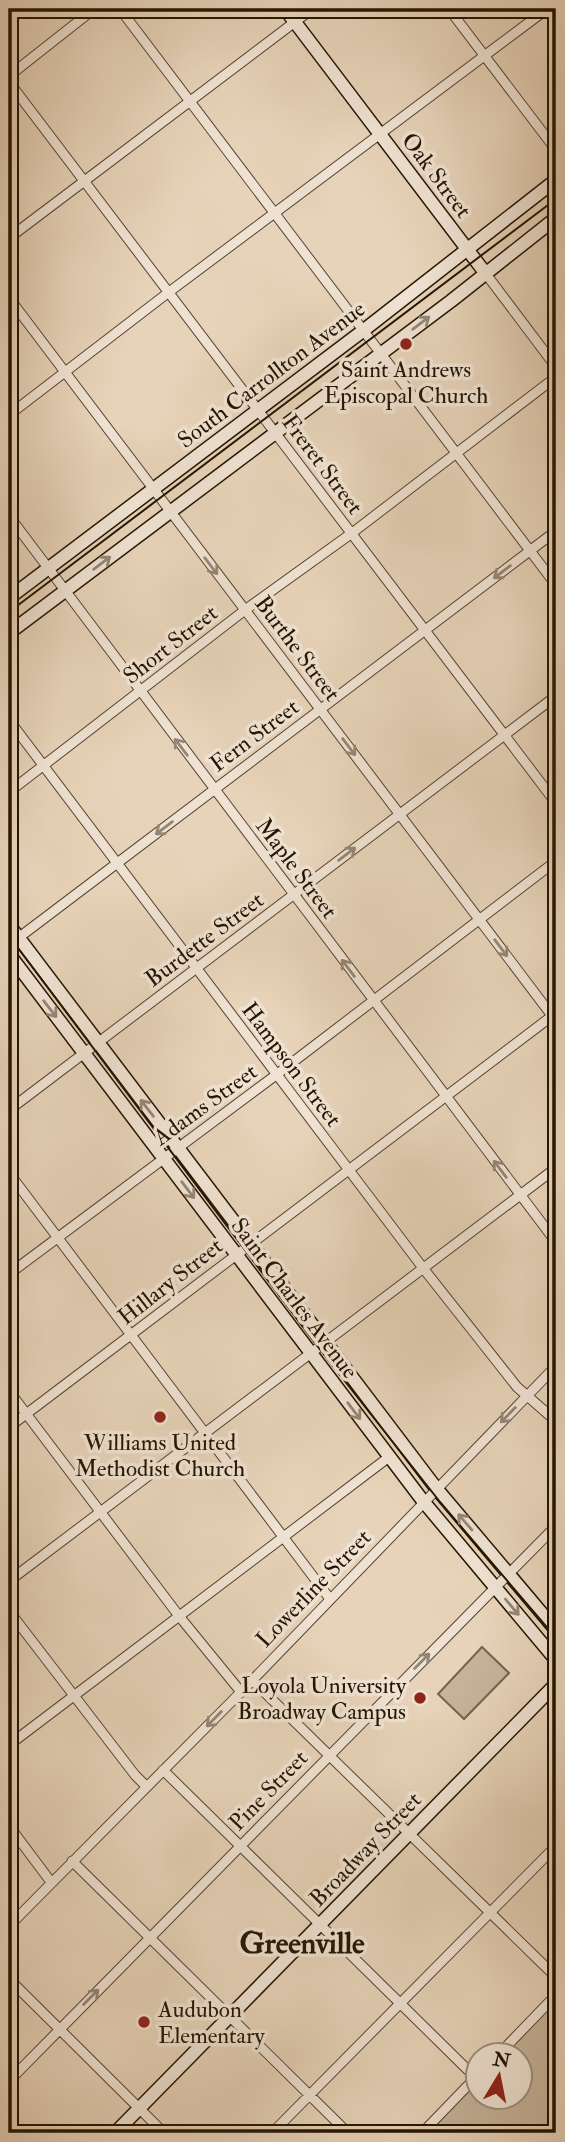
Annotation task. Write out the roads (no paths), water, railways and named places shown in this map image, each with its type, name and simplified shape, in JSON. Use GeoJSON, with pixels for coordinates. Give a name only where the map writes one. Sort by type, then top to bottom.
{"type":"FeatureCollection","features":[{"type":"Feature","properties":{"kind":"main road","name":"Oak Street"},"geometry":{"type":"LineString","coordinates":[[285,9],[486,274]]}},
{"type":"Feature","properties":{"kind":"main road","name":"South Carrollton Avenue"},"geometry":{"type":"LineString","coordinates":[[9,598],[364,330],[556,180]]}},
{"type":"Feature","properties":{"kind":"main road"},"geometry":{"type":"LineString","coordinates":[[9,633],[486,274],[556,218]]}},
{"type":"Feature","properties":{"kind":"main road","name":"Saint Charles Avenue"},"geometry":{"type":"LineString","coordinates":[[9,925],[14,942],[97,1043],[436,1488],[556,1630]]}},
{"type":"Feature","properties":{"kind":"main road","name":"Saint Charles Avenue"},"geometry":{"type":"LineString","coordinates":[[9,954],[423,1502],[556,1660]]}},
{"type":"Feature","properties":{"kind":"main road","name":"Broadway Street"},"geometry":{"type":"LineString","coordinates":[[115,2133],[556,1684]]}},
{"type":"Feature","properties":{"kind":"street"},"geometry":{"type":"LineString","coordinates":[[9,76],[94,9]]}},
{"type":"Feature","properties":{"kind":"street"},"geometry":{"type":"LineString","coordinates":[[120,9],[556,585]]}},
{"type":"Feature","properties":{"kind":"street"},"geometry":{"type":"LineString","coordinates":[[9,238],[312,9]]}},
{"type":"Feature","properties":{"kind":"street"},"geometry":{"type":"LineString","coordinates":[[449,9],[556,150]]}},
{"type":"Feature","properties":{"kind":"street"},"geometry":{"type":"LineString","coordinates":[[9,415],[547,9]]}},
{"type":"Feature","properties":{"kind":"street","name":"Freret Street"},"geometry":{"type":"LineString","coordinates":[[9,82],[556,803]]}},
{"type":"Feature","properties":{"kind":"street","name":"Oak Street"},"geometry":{"type":"LineString","coordinates":[[486,274],[556,367]]}},
{"type":"Feature","properties":{"kind":"street","name":"Burthe Street"},"geometry":{"type":"LineString","coordinates":[[9,298],[555,1017]]}},
{"type":"Feature","properties":{"kind":"street","name":"Short Street"},"geometry":{"type":"LineString","coordinates":[[9,792],[245,610],[352,533],[556,377]]}},
{"type":"Feature","properties":{"kind":"street","name":"Maple Street"},"geometry":{"type":"LineString","coordinates":[[9,516],[556,1242]]}},
{"type":"Feature","properties":{"kind":"street","name":"Fern Street"},"geometry":{"type":"LineString","coordinates":[[14,942],[556,531]]}},
{"type":"Feature","properties":{"kind":"street","name":"Burdette Street"},"geometry":{"type":"LineString","coordinates":[[9,1110],[556,696]]}},
{"type":"Feature","properties":{"kind":"street","name":"Hampson Street"},"geometry":{"type":"LineString","coordinates":[[9,720],[423,1268],[517,1387],[556,1420]]}},
{"type":"Feature","properties":{"kind":"street","name":"Adams Street"},"geometry":{"type":"LineString","coordinates":[[9,1274],[556,861]]}},
{"type":"Feature","properties":{"kind":"street","name":"Hillary Street"},"geometry":{"type":"LineString","coordinates":[[9,1427],[445,1096],[555,1017]]}},
{"type":"Feature","properties":{"kind":"street"},"geometry":{"type":"LineString","coordinates":[[9,1581],[556,1168]]}},
{"type":"Feature","properties":{"kind":"street"},"geometry":{"type":"LineString","coordinates":[[9,1173],[330,1599]]}},
{"type":"Feature","properties":{"kind":"street","name":"Lowerline Street"},"geometry":{"type":"LineString","coordinates":[[9,1926],[241,1692],[556,1366]]}},
{"type":"Feature","properties":{"kind":"street"},"geometry":{"type":"LineString","coordinates":[[9,1391],[179,1616],[241,1692]]}},
{"type":"Feature","properties":{"kind":"street"},"geometry":{"type":"LineString","coordinates":[[9,1745],[389,1457]]}},
{"type":"Feature","properties":{"kind":"street","name":"Pine Street"},"geometry":{"type":"LineString","coordinates":[[9,2081],[556,1525]]}},
{"type":"Feature","properties":{"kind":"street"},"geometry":{"type":"LineString","coordinates":[[9,1611],[146,1786]]}},
{"type":"Feature","properties":{"kind":"street"},"geometry":{"type":"LineString","coordinates":[[252,1680],[556,1977]]}},
{"type":"Feature","properties":{"kind":"street"},"geometry":{"type":"LineString","coordinates":[[163,1770],[463,2063]]}},
{"type":"Feature","properties":{"kind":"street"},"geometry":{"type":"LineString","coordinates":[[9,1826],[51,1882]]}},
{"type":"Feature","properties":{"kind":"street"},"geometry":{"type":"LineString","coordinates":[[272,2133],[556,1846]]}},
{"type":"Feature","properties":{"kind":"street"},"geometry":{"type":"LineString","coordinates":[[72,1861],[348,2133]]}},
{"type":"Feature","properties":{"kind":"street"},"geometry":{"type":"LineString","coordinates":[[9,1979],[164,2133]]}},
{"type":"Feature","properties":{"kind":"street"},"geometry":{"type":"LineString","coordinates":[[513,2040],[556,1995]]}},
{"type":"Feature","properties":{"kind":"street"},"geometry":{"type":"LineString","coordinates":[[422,2133],[463,2091]]}},
{"type":"Feature","properties":{"kind":"tram line"},"geometry":{"type":"LineString","coordinates":[[9,612],[556,199]]}},
{"type":"Feature","properties":{"kind":"tram line"},"geometry":{"type":"LineString","coordinates":[[9,936],[318,1347],[440,1502],[556,1638]]}},
{"type":"Feature","properties":{"kind":"place","name":"Saint Andrews Episcopal Church"},"geometry":{"type":"Point","coordinates":[406,344]}},
{"type":"Feature","properties":{"kind":"place","name":"Williams United Methodist Church"},"geometry":{"type":"Point","coordinates":[160,1417]}},
{"type":"Feature","properties":{"kind":"place","name":"Loyola University Broadway Campus"},"geometry":{"type":"Point","coordinates":[420,1698]}},
{"type":"Feature","properties":{"kind":"place","name":"Audubon Elementary"},"geometry":{"type":"Point","coordinates":[144,2022]}},
{"type":"Feature","properties":{"kind":"district","name":"Greenville"},"geometry":{"type":"Point","coordinates":[302,1943]}}]}
